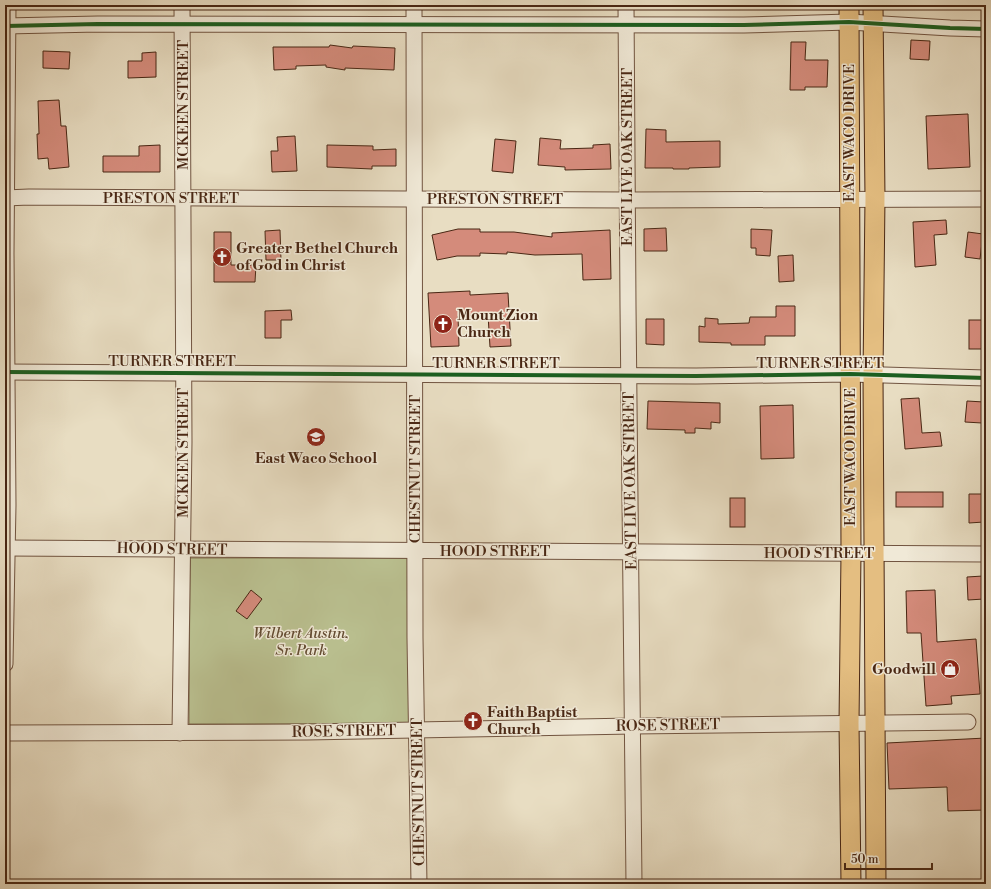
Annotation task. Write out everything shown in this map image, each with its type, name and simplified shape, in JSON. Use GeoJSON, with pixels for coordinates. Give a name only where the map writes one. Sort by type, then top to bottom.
{"type":"FeatureCollection","features":[{"type":"Feature","properties":{"kind":"main road","name":"EAST WACO DRIVE"},"geometry":{"type":"LineString","coordinates":[[873,5],[873,374],[876,884]]}},
{"type":"Feature","properties":{"kind":"main road","name":"EAST WACO DRIVE"},"geometry":{"type":"LineString","coordinates":[[849,14],[849,723],[851,884]]}},
{"type":"Feature","properties":{"kind":"street"},"geometry":{"type":"LineString","coordinates":[[5,664],[6,26],[8,5]]}},
{"type":"Feature","properties":{"kind":"street","name":"MCKEEN STREET"},"geometry":{"type":"LineString","coordinates":[[180,732],[184,373],[182,5]]}},
{"type":"Feature","properties":{"kind":"street","name":"CHESTNUT STREET"},"geometry":{"type":"LineString","coordinates":[[414,5],[416,374],[415,550],[419,884]]}},
{"type":"Feature","properties":{"kind":"street","name":"EAST LIVE OAK STREET"},"geometry":{"type":"LineString","coordinates":[[626,5],[634,884]]}},
{"type":"Feature","properties":{"kind":"street"},"geometry":{"type":"LineString","coordinates":[[6,26],[98,24],[744,25],[849,14],[873,24],[986,29]]}},
{"type":"Feature","properties":{"kind":"street","name":"PRESTON STREET"},"geometry":{"type":"LineString","coordinates":[[6,198],[628,200],[986,198]]}},
{"type":"Feature","properties":{"kind":"street","name":"TURNER STREET"},"geometry":{"type":"LineString","coordinates":[[6,372],[629,376],[873,374],[986,378]]}},
{"type":"Feature","properties":{"kind":"street","name":"HOOD STREET"},"geometry":{"type":"LineString","coordinates":[[6,548],[986,554]]}},
{"type":"Feature","properties":{"kind":"street","name":"ROSE STREET"},"geometry":{"type":"LineString","coordinates":[[5,732],[306,732],[968,722]]}},
{"type":"Feature","properties":{"kind":"green space","name":"Wilbert Austin, Sr. Park"},"geometry":{"type":"Polygon","coordinates":[[[190,558],[413,558],[412,724],[189,724],[190,558]]]}},
{"type":"Feature","properties":{"kind":"building"},"geometry":{"type":"Polygon","coordinates":[[[911,40],[930,41],[929,60],[910,59],[911,40]]]}},
{"type":"Feature","properties":{"kind":"building"},"geometry":{"type":"Polygon","coordinates":[[[791,42],[806,42],[805,60],[828,60],[827,87],[805,87],[805,90],[790,90],[791,42]]]}},
{"type":"Feature","properties":{"kind":"building"},"geometry":{"type":"Polygon","coordinates":[[[330,45],[352,48],[353,46],[395,48],[394,70],[345,68],[345,70],[326,67],[326,65],[296,66],[296,69],[274,70],[273,47],[329,47],[330,45]]]}},
{"type":"Feature","properties":{"kind":"building"},"geometry":{"type":"Polygon","coordinates":[[[43,51],[70,52],[69,69],[43,68],[43,51]]]}},
{"type":"Feature","properties":{"kind":"building"},"geometry":{"type":"Polygon","coordinates":[[[156,52],[156,77],[128,78],[128,61],[142,61],[142,53],[156,52]]]}},
{"type":"Feature","properties":{"kind":"building"},"geometry":{"type":"Polygon","coordinates":[[[59,100],[61,126],[66,126],[69,167],[49,169],[48,158],[38,159],[38,101],[59,100]]]}},
{"type":"Feature","properties":{"kind":"building"},"geometry":{"type":"Polygon","coordinates":[[[968,114],[970,167],[928,169],[926,116],[968,114]]]}},
{"type":"Feature","properties":{"kind":"building"},"geometry":{"type":"Polygon","coordinates":[[[646,129],[666,130],[666,142],[720,141],[720,167],[689,169],[645,168],[646,129]]]}},
{"type":"Feature","properties":{"kind":"building"},"geometry":{"type":"Polygon","coordinates":[[[295,136],[297,171],[272,172],[271,151],[278,151],[277,137],[295,136]]]}},
{"type":"Feature","properties":{"kind":"building"},"geometry":{"type":"Polygon","coordinates":[[[540,138],[561,140],[560,149],[593,148],[593,145],[610,144],[611,169],[565,170],[565,167],[538,165],[540,138]]]}},
{"type":"Feature","properties":{"kind":"building"},"geometry":{"type":"Polygon","coordinates":[[[495,139],[516,141],[513,173],[492,171],[495,139]]]}},
{"type":"Feature","properties":{"kind":"building"},"geometry":{"type":"Polygon","coordinates":[[[160,145],[160,172],[103,172],[103,156],[139,156],[139,146],[160,145]]]}},
{"type":"Feature","properties":{"kind":"building"},"geometry":{"type":"Polygon","coordinates":[[[327,145],[373,146],[373,150],[396,149],[396,166],[372,166],[372,169],[327,167],[327,145]]]}},
{"type":"Feature","properties":{"kind":"building"},"geometry":{"type":"Polygon","coordinates":[[[946,220],[947,234],[934,235],[936,265],[915,267],[913,222],[946,220]]]}},
{"type":"Feature","properties":{"kind":"building"},"geometry":{"type":"Polygon","coordinates":[[[666,228],[667,251],[644,251],[644,229],[666,228]]]}},
{"type":"Feature","properties":{"kind":"building"},"geometry":{"type":"Polygon","coordinates":[[[458,229],[480,229],[480,232],[514,232],[552,237],[552,233],[610,230],[611,279],[583,280],[582,254],[535,255],[507,252],[507,254],[480,253],[480,256],[457,256],[437,260],[432,235],[458,229]]]}},
{"type":"Feature","properties":{"kind":"building"},"geometry":{"type":"Polygon","coordinates":[[[751,229],[772,230],[770,256],[756,255],[756,248],[751,248],[751,229]]]}},
{"type":"Feature","properties":{"kind":"building"},"geometry":{"type":"Polygon","coordinates":[[[280,230],[281,260],[266,260],[265,231],[280,230]]]}},
{"type":"Feature","properties":{"kind":"building","name":"Greater Bethel Church of God in Christ"},"geometry":{"type":"Polygon","coordinates":[[[214,232],[231,232],[231,265],[256,265],[255,282],[214,282],[214,232]]]}},
{"type":"Feature","properties":{"kind":"building"},"geometry":{"type":"Polygon","coordinates":[[[968,232],[983,234],[980,259],[965,257],[968,232]]]}},
{"type":"Feature","properties":{"kind":"building"},"geometry":{"type":"Polygon","coordinates":[[[793,255],[794,281],[779,282],[778,256],[793,255]]]}},
{"type":"Feature","properties":{"kind":"building"},"geometry":{"type":"Polygon","coordinates":[[[470,291],[470,295],[508,293],[511,346],[490,347],[488,315],[458,316],[459,346],[431,347],[428,293],[470,291]]]}},
{"type":"Feature","properties":{"kind":"building"},"geometry":{"type":"Polygon","coordinates":[[[776,306],[795,306],[795,336],[765,336],[765,345],[731,345],[731,343],[699,342],[699,326],[705,327],[705,318],[718,319],[718,324],[749,323],[750,317],[776,317],[776,306]]]}},
{"type":"Feature","properties":{"kind":"building"},"geometry":{"type":"Polygon","coordinates":[[[291,310],[292,320],[281,320],[281,338],[265,338],[265,311],[291,310]]]}},
{"type":"Feature","properties":{"kind":"building"},"geometry":{"type":"Polygon","coordinates":[[[646,319],[664,319],[664,345],[646,344],[646,319]]]}},
{"type":"Feature","properties":{"kind":"building"},"geometry":{"type":"Polygon","coordinates":[[[969,320],[983,320],[983,349],[969,349],[969,320]]]}},
{"type":"Feature","properties":{"kind":"building"},"geometry":{"type":"Polygon","coordinates":[[[919,398],[922,433],[940,432],[942,446],[905,449],[901,399],[919,398]]]}},
{"type":"Feature","properties":{"kind":"building"},"geometry":{"type":"Polygon","coordinates":[[[648,401],[720,403],[720,423],[711,422],[711,429],[695,428],[695,433],[685,433],[685,430],[647,429],[648,401]]]}},
{"type":"Feature","properties":{"kind":"building"},"geometry":{"type":"Polygon","coordinates":[[[967,401],[984,402],[982,423],[965,422],[967,401]]]}},
{"type":"Feature","properties":{"kind":"building"},"geometry":{"type":"Polygon","coordinates":[[[793,405],[794,458],[761,459],[760,406],[793,405]]]}},
{"type":"Feature","properties":{"kind":"building"},"geometry":{"type":"Polygon","coordinates":[[[896,492],[943,492],[943,507],[896,507],[896,492]]]}},
{"type":"Feature","properties":{"kind":"building"},"geometry":{"type":"Polygon","coordinates":[[[969,494],[984,494],[984,522],[969,523],[969,494]]]}},
{"type":"Feature","properties":{"kind":"building"},"geometry":{"type":"Polygon","coordinates":[[[730,498],[745,498],[745,527],[730,527],[730,498]]]}},
{"type":"Feature","properties":{"kind":"building"},"geometry":{"type":"Polygon","coordinates":[[[983,576],[984,599],[968,600],[967,577],[983,576]]]}},
{"type":"Feature","properties":{"kind":"building"},"geometry":{"type":"Polygon","coordinates":[[[251,590],[262,599],[247,619],[236,611],[251,590]]]}},
{"type":"Feature","properties":{"kind":"building","name":"Goodwill"},"geometry":{"type":"Polygon","coordinates":[[[935,590],[937,642],[976,639],[980,694],[951,696],[952,704],[926,706],[921,633],[907,633],[906,591],[935,590]]]}},
{"type":"Feature","properties":{"kind":"building"},"geometry":{"type":"Polygon","coordinates":[[[986,738],[986,810],[948,811],[947,787],[889,789],[887,743],[986,738]]]}},
{"type":"Feature","properties":{"kind":"cycle path"},"geometry":{"type":"LineString","coordinates":[[5,26],[98,24],[744,25],[849,22],[986,29]]}},
{"type":"Feature","properties":{"kind":"cycle path"},"geometry":{"type":"LineString","coordinates":[[5,372],[696,376],[850,374],[986,378]]}},
{"type":"Feature","properties":{"kind":"place","name":"Greater Bethel Church of God in Christ"},"geometry":{"type":"Point","coordinates":[222,257]}},
{"type":"Feature","properties":{"kind":"place","name":"Mount Zion Church"},"geometry":{"type":"Point","coordinates":[443,324]}},
{"type":"Feature","properties":{"kind":"place","name":"East Waco School"},"geometry":{"type":"Point","coordinates":[316,437]}},
{"type":"Feature","properties":{"kind":"place","name":"Goodwill"},"geometry":{"type":"Point","coordinates":[950,669]}},
{"type":"Feature","properties":{"kind":"place","name":"Faith Baptist Church"},"geometry":{"type":"Point","coordinates":[473,721]}}]}
